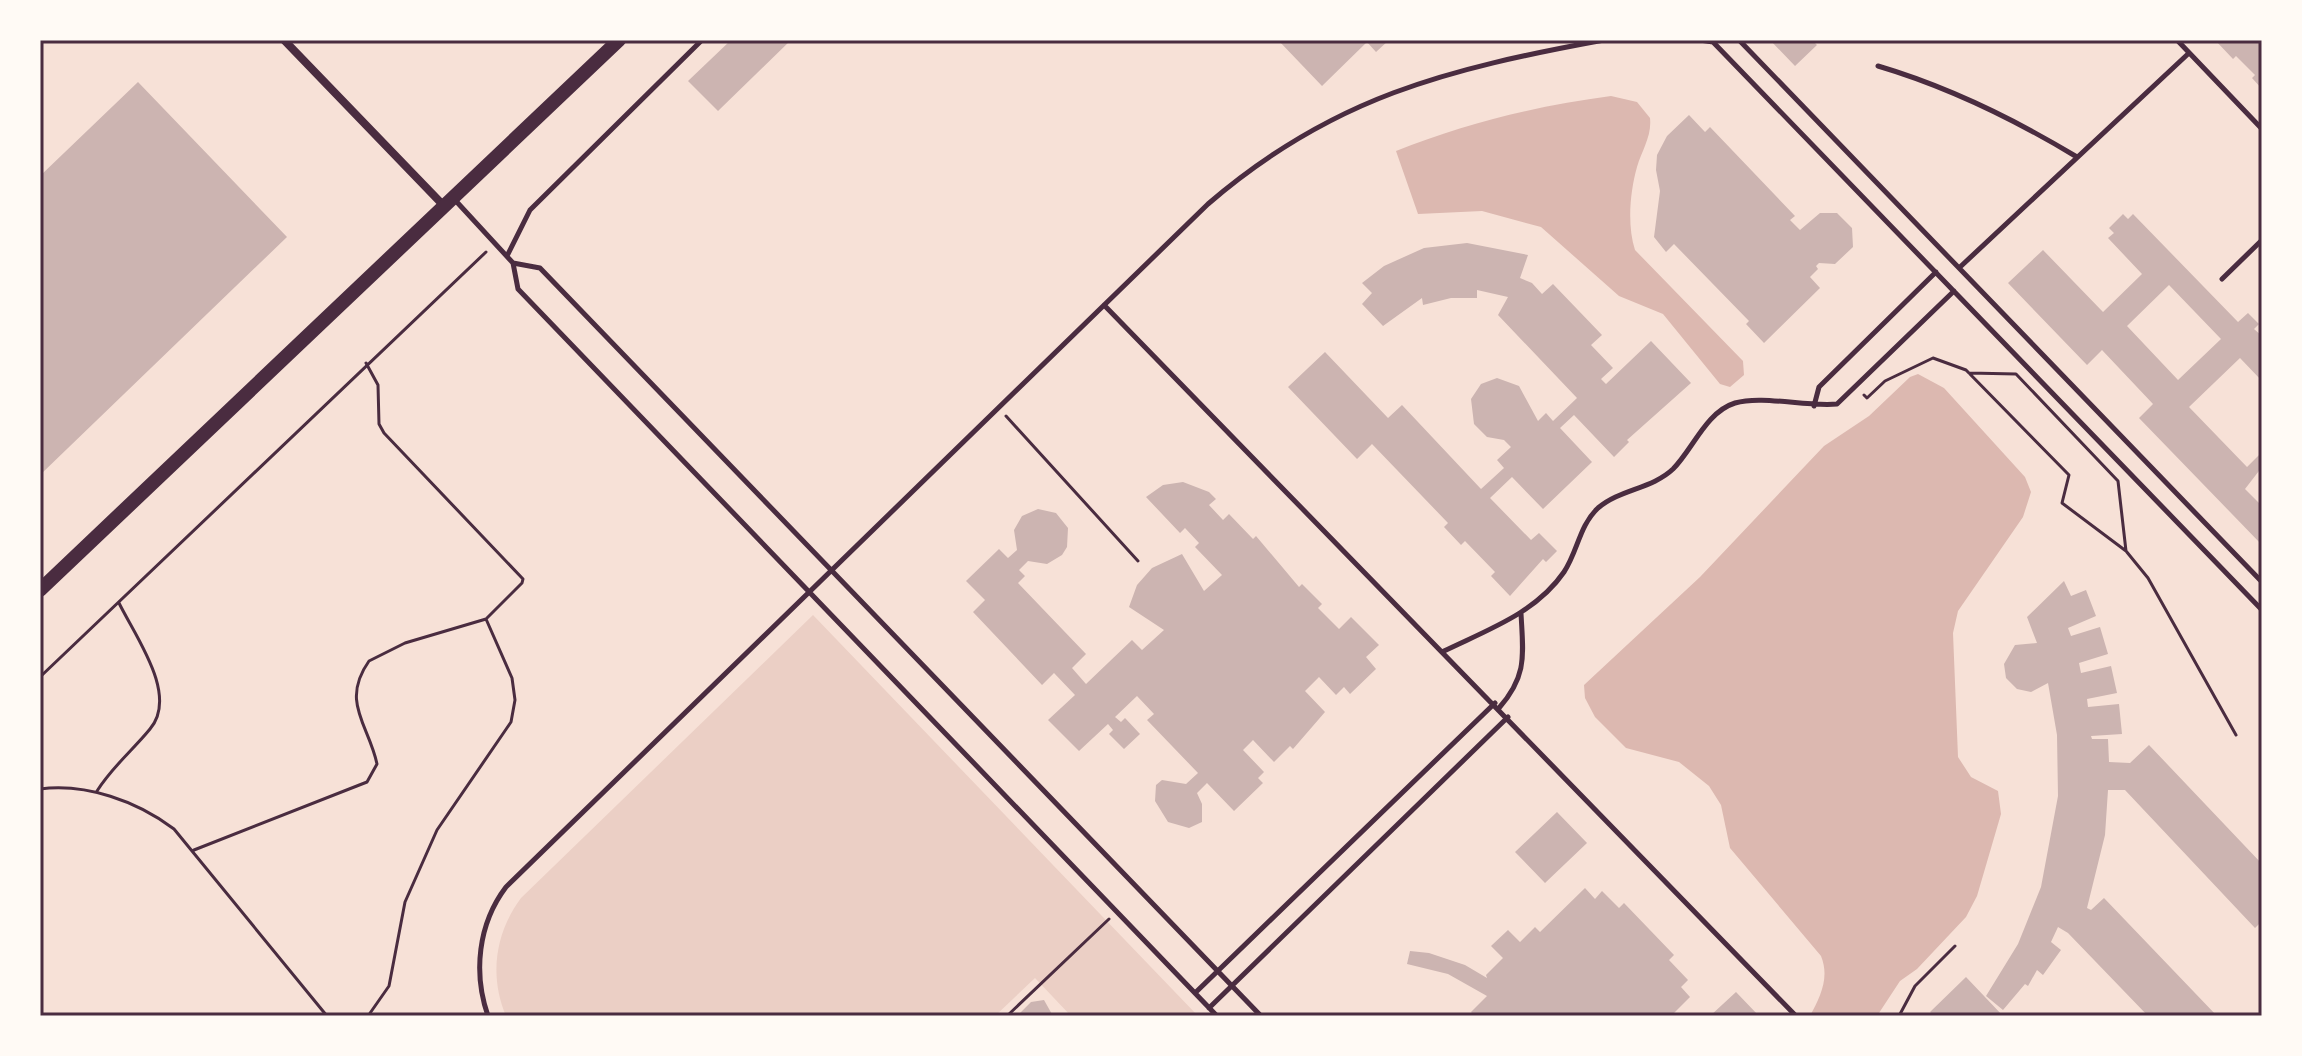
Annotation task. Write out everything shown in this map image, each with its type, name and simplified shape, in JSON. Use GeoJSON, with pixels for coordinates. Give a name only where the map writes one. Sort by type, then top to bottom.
{"type":"FeatureCollection","features":[{"type":"Feature","properties":{"kind":"street"},"geometry":{"type":"LineString","coordinates":[[284,40],[450,203]]}},
{"type":"Feature","properties":{"kind":"street"},"geometry":{"type":"LineString","coordinates":[[40,590],[619,40]]}},
{"type":"Feature","properties":{"kind":"lane"},"geometry":{"type":"LineString","coordinates":[[507,256],[530,210],[702,40]]}},
{"type":"Feature","properties":{"kind":"lane"},"geometry":{"type":"LineString","coordinates":[[488,1016],[480,986],[481,951],[492,910],[506,887],[1233,182],[1312,128],[1367,101],[1431,78],[1506,58],[1604,40]]}},
{"type":"Feature","properties":{"kind":"lane"},"geometry":{"type":"LineString","coordinates":[[1700,40],[1713,42],[2262,610]]}},
{"type":"Feature","properties":{"kind":"lane"},"geometry":{"type":"LineString","coordinates":[[1739,40],[2262,582]]}},
{"type":"Feature","properties":{"kind":"lane"},"geometry":{"type":"LineString","coordinates":[[2177,40],[2262,129]]}},
{"type":"Feature","properties":{"kind":"lane"},"geometry":{"type":"LineString","coordinates":[[1959,268],[2189,53]]}},
{"type":"Feature","properties":{"kind":"lane"},"geometry":{"type":"LineString","coordinates":[[1878,66],[1979,103],[2077,157]]}},
{"type":"Feature","properties":{"kind":"lane"},"geometry":{"type":"LineString","coordinates":[[450,203],[496,243],[513,263],[518,289],[1217,1016]]}},
{"type":"Feature","properties":{"kind":"lane"},"geometry":{"type":"LineString","coordinates":[[2222,279],[2262,240]]}},
{"type":"Feature","properties":{"kind":"lane"},"geometry":{"type":"LineString","coordinates":[[513,263],[540,268],[1261,1016]]}},
{"type":"Feature","properties":{"kind":"lane"},"geometry":{"type":"LineString","coordinates":[[1814,406],[1819,387],[1936,272]]}},
{"type":"Feature","properties":{"kind":"lane"},"geometry":{"type":"LineString","coordinates":[[1444,651],[1521,613],[1564,572],[1585,525],[1598,508],[1616,496],[1669,473],[1720,411],[1747,401],[1814,406],[1837,404],[1954,291]]}},
{"type":"Feature","properties":{"kind":"lane"},"geometry":{"type":"LineString","coordinates":[[1104,305],[1795,1015]]}},
{"type":"Feature","properties":{"kind":"lane"},"geometry":{"type":"LineString","coordinates":[[1195,993],[1497,706],[1518,682],[1524,666],[1521,613]]}},
{"type":"Feature","properties":{"kind":"lane"},"geometry":{"type":"LineString","coordinates":[[1209,1008],[1508,717]]}},
{"type":"Feature","properties":{"kind":"path"},"geometry":{"type":"LineString","coordinates":[[40,677],[366,363],[496,243]]}},
{"type":"Feature","properties":{"kind":"path"},"geometry":{"type":"LineString","coordinates":[[1856,386],[1867,398],[1885,381],[1933,358],[1953,363],[1969,373],[2069,475],[2062,503],[2126,551],[2148,578],[2236,735]]}},
{"type":"Feature","properties":{"kind":"path"},"geometry":{"type":"LineString","coordinates":[[194,850],[367,782],[375,773],[377,764],[362,728],[356,693],[369,661],[405,643],[486,619],[523,579],[384,433],[379,424],[378,385],[366,363]]}},
{"type":"Feature","properties":{"kind":"path"},"geometry":{"type":"LineString","coordinates":[[1969,373],[2016,374],[2118,481],[2126,551]]}},
{"type":"Feature","properties":{"kind":"path"},"geometry":{"type":"LineString","coordinates":[[998,408],[1138,561]]}},
{"type":"Feature","properties":{"kind":"path"},"geometry":{"type":"LineString","coordinates":[[97,791],[109,772],[152,728],[161,703],[159,687],[119,601]]}},
{"type":"Feature","properties":{"kind":"path"},"geometry":{"type":"LineString","coordinates":[[368,1016],[389,986],[405,902],[437,830],[511,722],[515,700],[512,678],[486,619]]}},
{"type":"Feature","properties":{"kind":"path"},"geometry":{"type":"LineString","coordinates":[[40,789],[97,791],[162,820],[194,850],[213,879],[327,1016]]}},
{"type":"Feature","properties":{"kind":"path"},"geometry":{"type":"LineString","coordinates":[[1007,1016],[1117,912]]}},
{"type":"Feature","properties":{"kind":"path"},"geometry":{"type":"LineString","coordinates":[[1899,1016],[1915,986],[1955,946]]}},
{"type":"Feature","properties":{"kind":"shaded area"},"geometry":{"type":"Polygon","coordinates":[[[1611,96],[1637,102],[1650,118],[1648,137],[1637,167],[1631,198],[1630,219],[1635,250],[1743,361],[1744,375],[1730,387],[1720,384],[1663,314],[1619,296],[1541,227],[1482,211],[1418,214],[1396,151],[1502,117],[1611,96]]]}},
{"type":"Feature","properties":{"kind":"shaded area"},"geometry":{"type":"Polygon","coordinates":[[[1918,374],[1944,388],[2025,477],[2031,492],[2023,517],[1958,611],[1953,633],[1958,757],[1971,777],[1998,791],[2001,814],[1977,896],[1966,917],[1917,969],[1900,981],[1877,1016],[1810,1016],[1824,980],[1821,956],[1730,848],[1721,805],[1709,786],[1679,762],[1626,748],[1595,717],[1585,698],[1584,685],[1700,577],[1824,446],[1869,416],[1910,377],[1918,374]]]}},
{"type":"Feature","properties":{"kind":"shaded area"},"geometry":{"type":"Polygon","coordinates":[[[813,615],[1198,1016],[1071,1016],[1035,978],[995,1016],[506,1016],[498,986],[497,955],[505,926],[521,898],[813,615]]]}},
{"type":"Feature","properties":{"kind":"building"},"geometry":{"type":"Polygon","coordinates":[[[731,40],[791,40],[718,111],[688,81],[731,40]]]}},
{"type":"Feature","properties":{"kind":"building"},"geometry":{"type":"Polygon","coordinates":[[[1278,40],[1389,40],[1376,52],[1367,42],[1322,86],[1278,40]]]}},
{"type":"Feature","properties":{"kind":"building"},"geometry":{"type":"Polygon","coordinates":[[[1770,40],[1812,40],[1817,45],[1795,66],[1770,40]]]}},
{"type":"Feature","properties":{"kind":"building"},"geometry":{"type":"Polygon","coordinates":[[[2215,40],[2262,40],[2262,89],[2252,78],[2255,75],[2236,56],[2233,59],[2215,40]]]}},
{"type":"Feature","properties":{"kind":"building"},"geometry":{"type":"Polygon","coordinates":[[[138,82],[287,237],[40,475],[40,176],[138,82]]]}},
{"type":"Feature","properties":{"kind":"building"},"geometry":{"type":"Polygon","coordinates":[[[1689,115],[1705,132],[1710,127],[1795,216],[1790,220],[1800,230],[1820,213],[1837,213],[1852,228],[1853,247],[1835,264],[1819,263],[1816,266],[1818,269],[1810,277],[1820,288],[1764,343],[1746,324],[1749,321],[1674,244],[1666,252],[1654,237],[1660,191],[1657,155],[1667,136],[1689,115]]]}},
{"type":"Feature","properties":{"kind":"building"},"geometry":{"type":"Polygon","coordinates":[[[2123,214],[2128,219],[2133,214],[2238,322],[2248,313],[2259,324],[2254,329],[2262,336],[2262,381],[2240,358],[2189,407],[2247,467],[2262,452],[2262,467],[2245,489],[2262,506],[2262,545],[2139,418],[2153,404],[2102,350],[2087,365],[2008,283],[2043,250],[2103,312],[2142,274],[2108,238],[2114,233],[2109,228],[2123,214]],[[2169,285],[2127,326],[2178,380],[2221,339],[2169,285]]]}},
{"type":"Feature","properties":{"kind":"building"},"geometry":{"type":"Polygon","coordinates":[[[1467,243],[1528,255],[1520,278],[1532,283],[1542,294],[1553,284],[1602,335],[1591,345],[1613,368],[1601,379],[1606,384],[1651,341],[1691,383],[1627,440],[1629,442],[1614,457],[1574,415],[1560,428],[1592,462],[1543,509],[1512,477],[1490,498],[1531,540],[1539,533],[1557,551],[1546,562],[1543,559],[1510,596],[1491,576],[1495,572],[1465,541],[1461,545],[1444,527],[1448,523],[1372,444],[1357,459],[1288,387],[1325,352],[1388,418],[1402,405],[1481,489],[1504,468],[1497,460],[1511,447],[1504,440],[1487,437],[1474,424],[1471,399],[1481,384],[1497,378],[1519,386],[1538,421],[1546,413],[1553,421],[1577,398],[1498,315],[1508,297],[1477,290],[1477,298],[1451,298],[1423,305],[1422,298],[1383,326],[1362,304],[1372,293],[1362,283],[1384,266],[1424,248],[1467,243]]]}},
{"type":"Feature","properties":{"kind":"building"},"geometry":{"type":"Polygon","coordinates":[[[1183,482],[1209,492],[1216,499],[1209,505],[1223,520],[1229,514],[1253,539],[1256,536],[1299,587],[1302,584],[1322,604],[1318,608],[1339,629],[1351,617],[1379,645],[1366,657],[1376,669],[1350,694],[1344,687],[1336,695],[1319,677],[1305,691],[1325,712],[1293,749],[1290,746],[1274,762],[1253,740],[1243,750],[1264,772],[1258,778],[1263,783],[1234,811],[1207,783],[1197,793],[1202,804],[1202,822],[1189,828],[1168,822],[1155,801],[1156,785],[1162,780],[1186,784],[1198,773],[1147,720],[1154,714],[1137,696],[1115,717],[1121,722],[1125,718],[1140,734],[1124,749],[1109,734],[1113,730],[1108,724],[1079,751],[1048,720],[1075,695],[1054,673],[1042,685],[973,612],[985,600],[966,581],[999,549],[1008,558],[1017,550],[1014,530],[1022,516],[1038,509],[1056,513],[1068,528],[1067,547],[1062,555],[1047,564],[1028,561],[1019,570],[1025,576],[1018,583],[1086,654],[1072,668],[1086,684],[1132,640],[1142,650],[1164,630],[1129,607],[1137,585],[1152,568],[1182,554],[1204,591],[1222,575],[1195,547],[1199,543],[1185,528],[1180,533],[1146,497],[1163,485],[1183,482]]]}},
{"type":"Feature","properties":{"kind":"building"},"geometry":{"type":"Polygon","coordinates":[[[2064,581],[2071,596],[2086,590],[2096,616],[2068,628],[2071,636],[2100,627],[2108,654],[2079,663],[2081,673],[2111,666],[2117,693],[2087,699],[2088,707],[2119,704],[2122,734],[2091,736],[2092,739],[2108,739],[2109,762],[2130,763],[2149,745],[2262,864],[2262,921],[2255,928],[2125,790],[2108,790],[2105,835],[2087,908],[2091,910],[2104,898],[2217,1016],[2148,1016],[2068,933],[2058,927],[2051,942],[2061,950],[2043,975],[2037,970],[2028,986],[2025,984],[2003,1010],[1986,996],[2018,944],[2041,887],[2058,796],[2057,735],[2048,683],[2031,692],[2017,689],[2006,678],[2004,664],[2015,645],[2037,643],[2027,617],[2064,581]]]}},
{"type":"Feature","properties":{"kind":"building"},"geometry":{"type":"Polygon","coordinates":[[[1557,812],[1587,843],[1545,883],[1515,852],[1557,812]]]}},
{"type":"Feature","properties":{"kind":"building"},"geometry":{"type":"Polygon","coordinates":[[[1585,888],[1595,899],[1602,891],[1619,908],[1624,903],[1674,955],[1669,960],[1688,980],[1681,987],[1690,997],[1671,1016],[1474,1016],[1471,1012],[1487,996],[1448,974],[1407,964],[1410,951],[1429,953],[1465,965],[1487,978],[1486,975],[1503,958],[1491,946],[1508,930],[1520,942],[1535,927],[1540,932],[1585,888]]]}},
{"type":"Feature","properties":{"kind":"building"},"geometry":{"type":"Polygon","coordinates":[[[1966,977],[2003,1016],[1934,1016],[1930,1012],[1966,977]]]}},
{"type":"Feature","properties":{"kind":"building"},"geometry":{"type":"Polygon","coordinates":[[[1736,992],[1759,1016],[1710,1016],[1736,992]]]}},
{"type":"Feature","properties":{"kind":"building"},"geometry":{"type":"Polygon","coordinates":[[[1044,1000],[1053,1016],[1017,1016],[1031,1002],[1044,1000]]]}}]}
